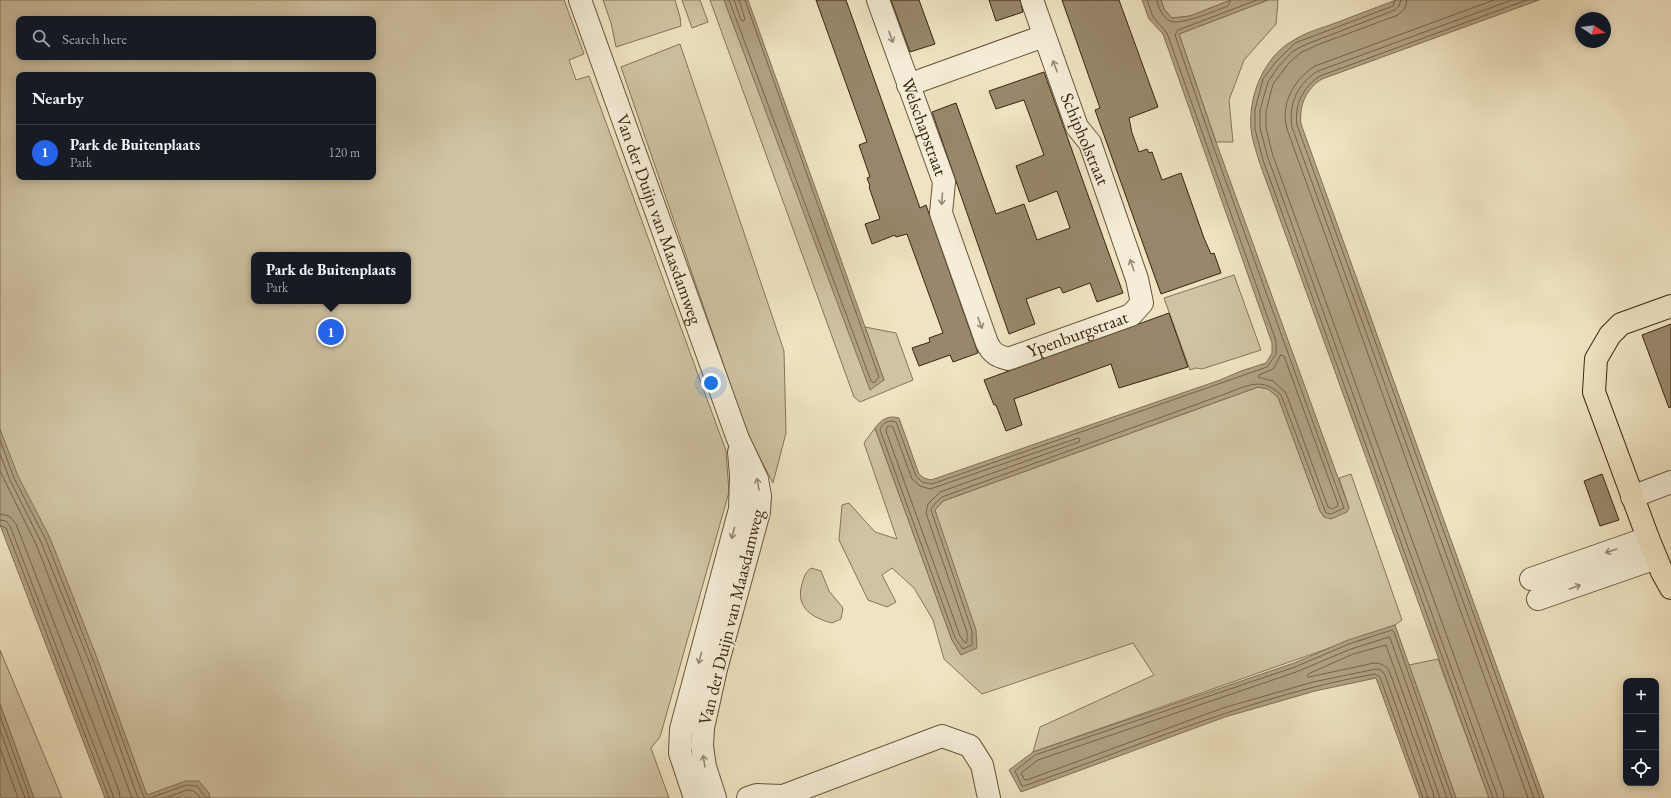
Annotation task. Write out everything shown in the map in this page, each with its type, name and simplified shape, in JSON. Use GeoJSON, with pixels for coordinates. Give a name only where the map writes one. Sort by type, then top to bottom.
{"type":"FeatureCollection","features":[{"type":"Feature","properties":{"kind":"main road"},"geometry":{"type":"LineString","coordinates":[[1671,306],[1621,324],[1610,335],[1596,359],[1594,392],[1648,538],[1662,572],[1671,588]]}},
{"type":"Feature","properties":{"kind":"street","name":"Van der Duijn van Maasdamweg"},"geometry":{"type":"LineString","coordinates":[[580,0],[738,439],[757,478],[760,496],[759,512],[716,669],[703,728],[702,746],[705,767],[715,798]]}},
{"type":"Feature","properties":{"kind":"street","name":"Welschapstraat"},"geometry":{"type":"LineString","coordinates":[[878,0],[944,182],[941,213],[987,343],[990,350],[997,356],[1008,359]]}},
{"type":"Feature","properties":{"kind":"street","name":"Schipholstraat"},"geometry":{"type":"LineString","coordinates":[[1032,0],[1077,127],[1090,143],[1137,279],[1142,303]]}},
{"type":"Feature","properties":{"kind":"street"},"geometry":{"type":"LineString","coordinates":[[908,85],[1044,36]]}},
{"type":"Feature","properties":{"kind":"street","name":"Ypenburgstraat"},"geometry":{"type":"LineString","coordinates":[[1008,359],[1131,315],[1142,303]]}},
{"type":"Feature","properties":{"kind":"street","name":"Van der Duijn van Maasdamweg"},"geometry":{"type":"LineString","coordinates":[[695,798],[680,753],[681,729],[740,509],[741,475],[738,439]]}},
{"type":"Feature","properties":{"kind":"street"},"geometry":{"type":"LineString","coordinates":[[1632,496],[1671,482]]}},
{"type":"Feature","properties":{"kind":"street"},"geometry":{"type":"LineString","coordinates":[[1531,579],[1648,538]]}},
{"type":"Feature","properties":{"kind":"street"},"geometry":{"type":"LineString","coordinates":[[1538,599],[1656,558]]}},
{"type":"Feature","properties":{"kind":"street"},"geometry":{"type":"LineString","coordinates":[[748,798],[757,795],[783,797],[942,736],[970,746],[982,765],[990,798]]}},
{"type":"Feature","properties":{"kind":"shaded area"},"geometry":{"type":"Polygon","coordinates":[[[0,0],[564,0],[584,54],[569,60],[576,80],[589,76],[726,451],[729,492],[660,737],[651,748],[669,798],[126,798],[0,487],[0,0]]]}},
{"type":"Feature","properties":{"kind":"shaded area"},"geometry":{"type":"Polygon","coordinates":[[[603,0],[675,0],[681,26],[616,47],[611,23],[603,0]]]}},
{"type":"Feature","properties":{"kind":"shaded area"},"geometry":{"type":"Polygon","coordinates":[[[682,0],[700,0],[708,22],[692,28],[682,0]]]}},
{"type":"Feature","properties":{"kind":"shaded area"},"geometry":{"type":"Polygon","coordinates":[[[710,0],[724,0],[756,84],[884,380],[865,327],[896,333],[913,380],[860,402],[854,397],[710,0]]]}},
{"type":"Feature","properties":{"kind":"shaded area"},"geometry":{"type":"Polygon","coordinates":[[[1161,0],[1231,0],[1190,16],[1172,18],[1164,9],[1161,0]]]}},
{"type":"Feature","properties":{"kind":"shaded area"},"geometry":{"type":"Polygon","coordinates":[[[1268,0],[1278,0],[1276,24],[1244,60],[1229,100],[1233,142],[1216,142],[1179,34],[1268,0]]]}},
{"type":"Feature","properties":{"kind":"shaded area"},"geometry":{"type":"Polygon","coordinates":[[[680,44],[784,351],[786,433],[773,483],[747,433],[621,67],[680,44]]]}},
{"type":"Feature","properties":{"kind":"shaded area"},"geometry":{"type":"Polygon","coordinates":[[[1234,275],[1261,350],[1202,369],[1196,368],[1190,370],[1164,298],[1234,275]]]}},
{"type":"Feature","properties":{"kind":"shaded area"},"geometry":{"type":"Polygon","coordinates":[[[1258,387],[1268,389],[1278,397],[1320,511],[1324,517],[1349,508],[1339,478],[1351,474],[1402,620],[1395,625],[1033,752],[1040,727],[1154,675],[1133,643],[982,694],[944,659],[933,620],[914,588],[892,568],[882,575],[896,602],[887,607],[868,600],[839,540],[842,505],[849,503],[875,532],[897,539],[864,443],[875,428],[952,640],[961,655],[935,510],[943,501],[1258,387]]]}},
{"type":"Feature","properties":{"kind":"shaded area"},"geometry":{"type":"Polygon","coordinates":[[[811,568],[821,571],[829,591],[843,608],[841,619],[832,623],[825,621],[812,615],[803,605],[800,592],[805,575],[811,568]]]}},
{"type":"Feature","properties":{"kind":"shaded area"},"geometry":{"type":"Polygon","coordinates":[[[0,650],[62,798],[34,798],[0,704],[0,650]]]}},
{"type":"Feature","properties":{"kind":"shaded area"},"geometry":{"type":"Polygon","coordinates":[[[1438,659],[1489,798],[1456,798],[1409,665],[1438,659]]]}},
{"type":"Feature","properties":{"kind":"water"},"geometry":{"type":"Polygon","coordinates":[[[724,0],[748,0],[884,380],[870,390],[724,0]]]}},
{"type":"Feature","properties":{"kind":"water"},"geometry":{"type":"Polygon","coordinates":[[[1142,0],[1161,0],[1164,9],[1172,18],[1190,16],[1231,0],[1268,0],[1179,34],[1216,142],[1349,508],[1347,512],[1331,519],[1324,517],[1320,511],[1278,397],[1268,389],[1258,387],[943,501],[935,510],[976,630],[977,648],[961,655],[952,640],[875,428],[880,422],[888,417],[899,418],[919,474],[924,478],[931,480],[1266,363],[1272,353],[1272,343],[1163,34],[1149,19],[1142,0]]]}},
{"type":"Feature","properties":{"kind":"water"},"geometry":{"type":"Polygon","coordinates":[[[1396,0],[1539,0],[1322,79],[1316,83],[1305,98],[1301,110],[1301,124],[1544,798],[1489,798],[1259,161],[1252,137],[1251,116],[1255,91],[1266,66],[1283,47],[1307,33],[1396,0]]]}},
{"type":"Feature","properties":{"kind":"water"},"geometry":{"type":"Polygon","coordinates":[[[0,429],[18,476],[50,538],[97,658],[147,795],[186,781],[199,781],[209,793],[210,798],[105,798],[0,525],[0,429]]]}},
{"type":"Feature","properties":{"kind":"water"},"geometry":{"type":"Polygon","coordinates":[[[1395,625],[1456,798],[1420,798],[1376,678],[1315,691],[1225,717],[1021,792],[1009,770],[1033,752],[1294,663],[1348,640],[1395,625]]]}},
{"type":"Feature","properties":{"kind":"water"},"geometry":{"type":"Polygon","coordinates":[[[0,704],[34,798],[1,798],[0,704]]]}},
{"type":"Feature","properties":{"kind":"building"},"geometry":{"type":"Polygon","coordinates":[[[816,0],[846,0],[920,208],[926,205],[978,353],[953,362],[950,355],[919,366],[912,348],[930,342],[929,338],[943,333],[907,234],[896,237],[895,235],[872,244],[865,224],[880,219],[869,187],[867,178],[870,177],[859,145],[867,142],[816,0]]]}},
{"type":"Feature","properties":{"kind":"building"},"geometry":{"type":"Polygon","coordinates":[[[891,0],[919,0],[935,44],[910,52],[891,0]]]}},
{"type":"Feature","properties":{"kind":"building"},"geometry":{"type":"Polygon","coordinates":[[[989,0],[1020,0],[1023,12],[996,21],[989,0]]]}},
{"type":"Feature","properties":{"kind":"building"},"geometry":{"type":"Polygon","coordinates":[[[1062,0],[1119,0],[1158,107],[1129,118],[1132,133],[1139,152],[1147,149],[1149,153],[1152,152],[1162,180],[1181,173],[1204,238],[1211,254],[1214,253],[1221,273],[1161,294],[1095,110],[1100,108],[1062,0]]]}},
{"type":"Feature","properties":{"kind":"building"},"geometry":{"type":"Polygon","coordinates":[[[1044,72],[1123,293],[1097,302],[1090,283],[1063,293],[1060,287],[1026,299],[1035,324],[1009,334],[932,112],[956,103],[996,214],[1024,204],[1037,240],[1070,228],[1057,191],[1029,202],[1016,166],[1044,155],[1024,100],[996,109],[989,91],[1044,72]]]}},
{"type":"Feature","properties":{"kind":"building"},"geometry":{"type":"Polygon","coordinates":[[[1169,313],[1188,367],[1119,388],[1111,364],[1014,399],[1022,425],[1006,431],[984,380],[1169,313]]]}},
{"type":"Feature","properties":{"kind":"building"},"geometry":{"type":"Polygon","coordinates":[[[1671,324],[1671,407],[1669,408],[1642,335],[1671,324]]]}},
{"type":"Feature","properties":{"kind":"building"},"geometry":{"type":"Polygon","coordinates":[[[1602,474],[1619,520],[1600,526],[1584,481],[1602,474]]]}},
{"type":"Feature","properties":{"kind":"place","name":"Park de Buitenplaats"},"geometry":{"type":"Point","coordinates":[331,332]}}]}
